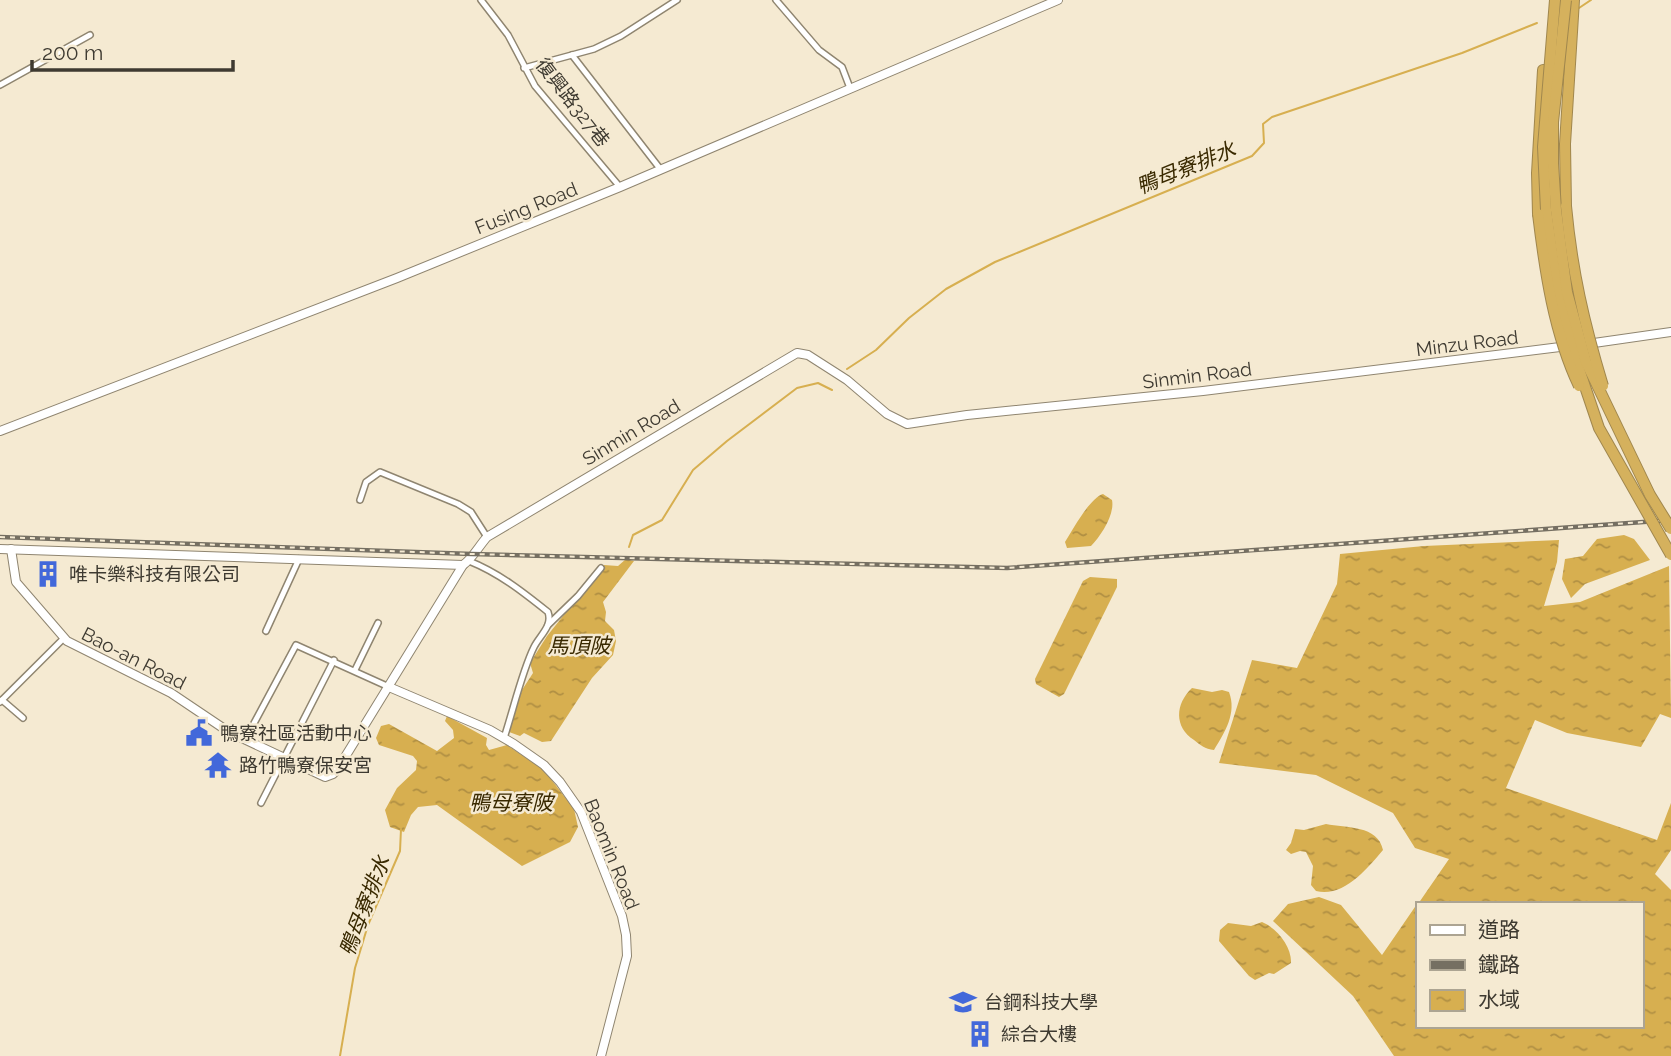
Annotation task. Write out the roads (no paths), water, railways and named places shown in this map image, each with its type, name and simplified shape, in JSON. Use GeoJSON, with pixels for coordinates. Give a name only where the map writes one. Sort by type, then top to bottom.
{"type":"FeatureCollection","features":[{"type":"Feature","properties":{"kind":"highway"},"geometry":{"type":"LineString","coordinates":[[1555,0],[1543,147],[1546,210],[1558,293],[1576,360],[1599,428]]}},
{"type":"Feature","properties":{"kind":"highway"},"geometry":{"type":"LineString","coordinates":[[1566,0],[1553,122],[1556,210],[1567,292],[1583,350],[1614,423],[1650,495],[1671,529]]}},
{"type":"Feature","properties":{"kind":"highway"},"geometry":{"type":"LineString","coordinates":[[1574,0],[1565,144],[1570,251],[1578,297],[1614,423]]}},
{"type":"Feature","properties":{"kind":"highway"},"geometry":{"type":"LineString","coordinates":[[1543,70],[1537,173],[1538,214],[1550,296],[1570,367],[1599,428],[1671,555]]}},
{"type":"Feature","properties":{"kind":"street","name":"復興路327巷"},"geometry":{"type":"LineString","coordinates":[[481,0],[508,35],[535,86],[620,187]]}},
{"type":"Feature","properties":{"kind":"street"},"geometry":{"type":"LineString","coordinates":[[524,68],[594,49],[621,36],[677,0]]}},
{"type":"Feature","properties":{"kind":"street"},"geometry":{"type":"LineString","coordinates":[[776,0],[819,50],[842,67],[850,88]]}},
{"type":"Feature","properties":{"kind":"street","name":"Fusing Road"},"geometry":{"type":"LineString","coordinates":[[0,432],[397,278],[620,187],[1058,0]]}},
{"type":"Feature","properties":{"kind":"street"},"geometry":{"type":"LineString","coordinates":[[0,85],[90,35]]}},
{"type":"Feature","properties":{"kind":"street"},"geometry":{"type":"LineString","coordinates":[[572,55],[661,170]]}},
{"type":"Feature","properties":{"kind":"street","name":"Minzu Road"},"geometry":{"type":"LineString","coordinates":[[1267,382],[1671,332]]}},
{"type":"Feature","properties":{"kind":"street","name":"Sinmin Road"},"geometry":{"type":"LineString","coordinates":[[466,563],[487,537],[797,353],[808,355],[847,380],[887,414],[908,424],[1267,382]]}},
{"type":"Feature","properties":{"kind":"street"},"geometry":{"type":"LineString","coordinates":[[360,500],[366,482],[380,472],[458,504],[471,512],[487,537]]}},
{"type":"Feature","properties":{"kind":"street"},"geometry":{"type":"LineString","coordinates":[[0,549],[466,563],[488,568],[520,590],[548,612],[548,625]]}},
{"type":"Feature","properties":{"kind":"street","name":"Bao-an Road"},"geometry":{"type":"LineString","coordinates":[[11,550],[16,582],[71,645],[171,693],[229,732],[325,777],[333,774],[466,563]]}},
{"type":"Feature","properties":{"kind":"street"},"geometry":{"type":"LineString","coordinates":[[266,631],[299,559]]}},
{"type":"Feature","properties":{"kind":"street"},"geometry":{"type":"LineString","coordinates":[[504,738],[534,647],[548,625],[578,596],[601,568]]}},
{"type":"Feature","properties":{"kind":"street"},"geometry":{"type":"LineString","coordinates":[[355,670],[378,623]]}},
{"type":"Feature","properties":{"kind":"street"},"geometry":{"type":"LineString","coordinates":[[23,718],[1,701],[64,638]]}},
{"type":"Feature","properties":{"kind":"street","name":"Baomin Road"},"geometry":{"type":"LineString","coordinates":[[245,740],[296,645],[490,730],[544,765],[570,794],[581,813],[622,916],[626,935],[627,956],[601,1056]]}},
{"type":"Feature","properties":{"kind":"street"},"geometry":{"type":"LineString","coordinates":[[261,803],[334,660]]}},
{"type":"Feature","properties":{"kind":"water"},"geometry":{"type":"Polygon","coordinates":[[[1103,494],[1112,500],[1112,506],[1103,531],[1091,546],[1067,548],[1065,542],[1082,515],[1093,501],[1103,494]]]}},
{"type":"Feature","properties":{"kind":"water"},"geometry":{"type":"Polygon","coordinates":[[[1624,535],[1634,539],[1650,560],[1585,584],[1571,598],[1562,579],[1565,559],[1583,556],[1597,539],[1624,535]]]}},
{"type":"Feature","properties":{"kind":"water"},"geometry":{"type":"Polygon","coordinates":[[[1559,540],[1557,562],[1544,606],[1580,602],[1669,566],[1671,718],[1660,714],[1641,747],[1567,733],[1535,720],[1506,788],[1657,840],[1671,803],[1671,850],[1655,874],[1671,890],[1671,1056],[1394,1056],[1353,996],[1273,921],[1288,904],[1319,897],[1341,905],[1382,955],[1416,905],[1416,1028],[1643,1028],[1643,902],[1419,902],[1449,859],[1415,848],[1393,813],[1316,775],[1219,763],[1252,660],[1297,668],[1337,584],[1340,554],[1424,546],[1559,540]]]}},
{"type":"Feature","properties":{"kind":"water","name":"馬頂陂"},"geometry":{"type":"Polygon","coordinates":[[[626,559],[634,561],[603,602],[605,621],[614,630],[616,641],[613,655],[592,678],[551,741],[542,742],[524,733],[520,736],[509,732],[522,690],[533,673],[530,663],[547,636],[604,565],[618,566],[626,559]]]}},
{"type":"Feature","properties":{"kind":"water"},"geometry":{"type":"Polygon","coordinates":[[[1090,577],[1117,579],[1117,587],[1064,694],[1059,697],[1036,684],[1035,679],[1083,581],[1090,577]]]}},
{"type":"Feature","properties":{"kind":"water"},"geometry":{"type":"Polygon","coordinates":[[[1192,688],[1229,692],[1231,715],[1214,750],[1187,735],[1180,722],[1182,701],[1192,688]]]}},
{"type":"Feature","properties":{"kind":"water","name":"鴨母寮陂"},"geometry":{"type":"Polygon","coordinates":[[[447,716],[487,738],[486,745],[489,750],[507,745],[544,770],[574,809],[578,827],[570,842],[522,866],[437,805],[418,807],[411,815],[404,832],[390,827],[385,810],[397,788],[416,770],[417,761],[413,756],[379,745],[376,738],[381,726],[389,724],[437,751],[454,738],[453,730],[445,721],[447,716]]]}},
{"type":"Feature","properties":{"kind":"water"},"geometry":{"type":"Polygon","coordinates":[[[1326,824],[1368,832],[1380,842],[1383,850],[1354,880],[1336,890],[1326,892],[1316,891],[1311,885],[1313,866],[1306,852],[1291,854],[1286,850],[1295,829],[1304,830],[1326,824]]]}},
{"type":"Feature","properties":{"kind":"water"},"geometry":{"type":"Polygon","coordinates":[[[1262,922],[1282,939],[1289,951],[1291,963],[1274,974],[1269,973],[1255,980],[1219,941],[1220,930],[1228,923],[1251,926],[1262,922]]]}},
{"type":"Feature","properties":{"kind":"waterway","name":"鴨母寮排水"},"geometry":{"type":"LineString","coordinates":[[1579,8],[1591,0]]}},
{"type":"Feature","properties":{"kind":"waterway","name":"鴨母寮排水"},"geometry":{"type":"LineString","coordinates":[[847,369],[876,350],[909,318],[946,289],[995,262],[1252,156],[1264,143],[1263,124],[1272,117],[1462,53],[1537,23]]}},
{"type":"Feature","properties":{"kind":"waterway","name":"鴨母寮排水"},"geometry":{"type":"LineString","coordinates":[[629,547],[633,535],[662,520],[693,470],[727,441],[797,388],[818,383],[832,390]]}},
{"type":"Feature","properties":{"kind":"waterway","name":"鴨母寮排水"},"geometry":{"type":"LineString","coordinates":[[340,1056],[355,968],[368,925],[400,851],[401,829]]}},
{"type":"Feature","properties":{"kind":"railway"},"geometry":{"type":"LineString","coordinates":[[0,537],[472,554],[1007,568],[1671,520]]}},
{"type":"Feature","properties":{"kind":"place","name":"唯卡樂科技有限公司"},"geometry":{"type":"Point","coordinates":[48,574]}},
{"type":"Feature","properties":{"kind":"place","name":"鴨寮社區活動中心"},"geometry":{"type":"Point","coordinates":[199,733]}},
{"type":"Feature","properties":{"kind":"place","name":"路竹鴨寮保安宮"},"geometry":{"type":"Point","coordinates":[218,765]}},
{"type":"Feature","properties":{"kind":"place","name":"台鋼科技大學"},"geometry":{"type":"Point","coordinates":[963,1002]}},
{"type":"Feature","properties":{"kind":"place","name":"綜合大樓"},"geometry":{"type":"Point","coordinates":[980,1034]}}]}
